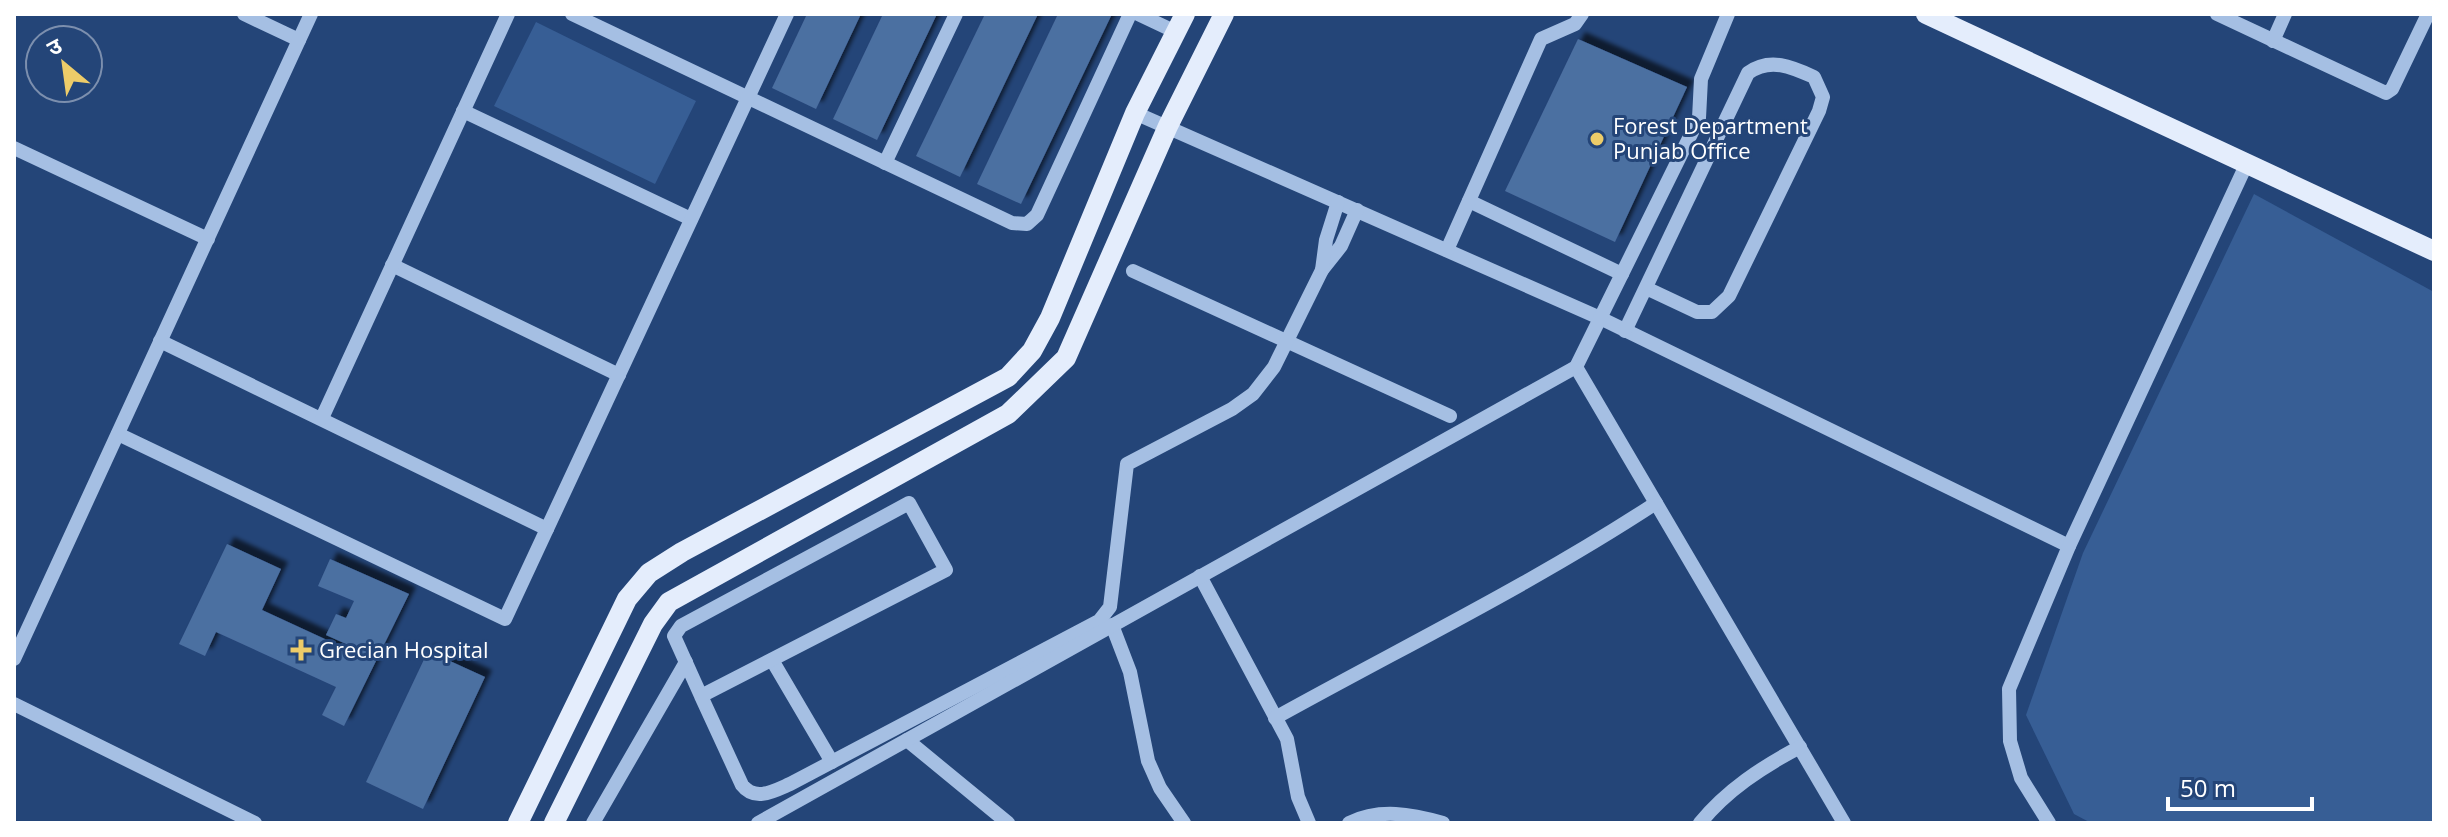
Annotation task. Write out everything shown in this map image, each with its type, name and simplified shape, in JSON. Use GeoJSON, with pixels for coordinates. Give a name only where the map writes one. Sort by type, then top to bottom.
{"type":"FeatureCollection","features":[{"type":"Feature","properties":{"kind":"main road"},"geometry":{"type":"LineString","coordinates":[[554,823],[653,624],[669,602],[1008,414],[1066,358],[1168,126],[1224,14]]}},
{"type":"Feature","properties":{"kind":"main road"},"geometry":{"type":"LineString","coordinates":[[1926,14],[2434,251]]}},
{"type":"Feature","properties":{"kind":"main road"},"geometry":{"type":"LineString","coordinates":[[518,823],[627,599],[649,573],[682,552],[1008,377],[1032,351],[1050,318],[1135,113],[1180,23]]}},
{"type":"Feature","properties":{"kind":"street"},"geometry":{"type":"LineString","coordinates":[[244,14],[299,40]]}},
{"type":"Feature","properties":{"kind":"street"},"geometry":{"type":"LineString","coordinates":[[14,659],[311,14]]}},
{"type":"Feature","properties":{"kind":"street"},"geometry":{"type":"LineString","coordinates":[[322,418],[508,14]]}},
{"type":"Feature","properties":{"kind":"street"},"geometry":{"type":"LineString","coordinates":[[572,14],[1012,223],[1027,224],[1037,215],[1130,14]]}},
{"type":"Feature","properties":{"kind":"street"},"geometry":{"type":"LineString","coordinates":[[118,434],[501,620],[547,529],[787,14]]}},
{"type":"Feature","properties":{"kind":"street"},"geometry":{"type":"LineString","coordinates":[[885,163],[956,14]]}},
{"type":"Feature","properties":{"kind":"street"},"geometry":{"type":"LineString","coordinates":[[1138,14],[1180,23]]}},
{"type":"Feature","properties":{"kind":"street"},"geometry":{"type":"LineString","coordinates":[[1447,250],[1541,39],[1553,31],[1575,24],[1582,14]]}},
{"type":"Feature","properties":{"kind":"street"},"geometry":{"type":"LineString","coordinates":[[758,823],[776,819],[907,740],[1576,367],[1699,118],[1701,79],[1728,14]]}},
{"type":"Feature","properties":{"kind":"street"},"geometry":{"type":"LineString","coordinates":[[2217,14],[2386,93],[2392,89],[2428,14]]}},
{"type":"Feature","properties":{"kind":"street"},"geometry":{"type":"LineString","coordinates":[[2273,41],[2285,14]]}},
{"type":"Feature","properties":{"kind":"street"},"geometry":{"type":"LineString","coordinates":[[1625,331],[1748,73],[1769,64],[1787,65],[1814,77],[1823,97],[1819,111],[1722,304],[1712,312],[1697,312],[1646,288]]}},
{"type":"Feature","properties":{"kind":"street"},"geometry":{"type":"LineString","coordinates":[[463,111],[691,219]]}},
{"type":"Feature","properties":{"kind":"street"},"geometry":{"type":"LineString","coordinates":[[1135,113],[1600,318],[2069,546]]}},
{"type":"Feature","properties":{"kind":"street"},"geometry":{"type":"LineString","coordinates":[[14,148],[208,239]]}},
{"type":"Feature","properties":{"kind":"street"},"geometry":{"type":"LineString","coordinates":[[2049,823],[2021,778],[2013,753],[2009,689],[2069,546],[2247,163]]}},
{"type":"Feature","properties":{"kind":"street"},"geometry":{"type":"LineString","coordinates":[[1469,201],[1622,274]]}},
{"type":"Feature","properties":{"kind":"street"},"geometry":{"type":"LineString","coordinates":[[1322,270],[1326,240],[1338,202]]}},
{"type":"Feature","properties":{"kind":"street"},"geometry":{"type":"LineString","coordinates":[[701,696],[947,569],[912,504],[907,503],[681,626],[674,636],[701,696],[742,785],[751,794],[775,791],[1105,616],[1110,607],[1127,464],[1232,409],[1253,394],[1288,342],[1322,270],[1341,246],[1357,210]]}},
{"type":"Feature","properties":{"kind":"street"},"geometry":{"type":"LineString","coordinates":[[392,265],[619,375]]}},
{"type":"Feature","properties":{"kind":"street"},"geometry":{"type":"LineString","coordinates":[[1133,271],[1450,416]]}},
{"type":"Feature","properties":{"kind":"street"},"geometry":{"type":"LineString","coordinates":[[160,341],[547,529]]}},
{"type":"Feature","properties":{"kind":"street"},"geometry":{"type":"LineString","coordinates":[[1576,367],[1844,823]]}},
{"type":"Feature","properties":{"kind":"street"},"geometry":{"type":"LineString","coordinates":[[1275,718],[1477,610],[1597,542],[1656,503]]}},
{"type":"Feature","properties":{"kind":"street"},"geometry":{"type":"LineString","coordinates":[[1200,576],[1287,739],[1298,797],[1309,823]]}},
{"type":"Feature","properties":{"kind":"street"},"geometry":{"type":"LineString","coordinates":[[1112,625],[1130,672],[1148,761],[1160,788],[1184,823]]}},
{"type":"Feature","properties":{"kind":"street"},"geometry":{"type":"LineString","coordinates":[[772,660],[832,762]]}},
{"type":"Feature","properties":{"kind":"street"},"geometry":{"type":"LineString","coordinates":[[593,823],[686,662]]}},
{"type":"Feature","properties":{"kind":"street"},"geometry":{"type":"LineString","coordinates":[[14,704],[255,823]]}},
{"type":"Feature","properties":{"kind":"street"},"geometry":{"type":"LineString","coordinates":[[907,740],[1008,823]]}},
{"type":"Feature","properties":{"kind":"street"},"geometry":{"type":"LineString","coordinates":[[1700,823],[1737,787],[1767,764],[1800,747]]}},
{"type":"Feature","properties":{"kind":"street"},"geometry":{"type":"LineString","coordinates":[[1349,823],[1375,813],[1393,813],[1443,823]]}},
{"type":"Feature","properties":{"kind":"shaded area"},"geometry":{"type":"Polygon","coordinates":[[[536,22],[696,101],[655,184],[494,106],[536,22]]]}},
{"type":"Feature","properties":{"kind":"shaded area"},"geometry":{"type":"Polygon","coordinates":[[[2254,194],[2434,292],[2434,823],[2091,823],[2074,814],[2026,715],[2083,553],[2254,194]]]}},
{"type":"Feature","properties":{"kind":"building"},"geometry":{"type":"Polygon","coordinates":[[[807,14],[861,14],[816,109],[772,88],[807,14]]]}},
{"type":"Feature","properties":{"kind":"building"},"geometry":{"type":"Polygon","coordinates":[[[883,14],[937,14],[877,140],[833,119],[883,14]]]}},
{"type":"Feature","properties":{"kind":"building"},"geometry":{"type":"Polygon","coordinates":[[[985,14],[1038,14],[960,177],[916,156],[985,14]]]}},
{"type":"Feature","properties":{"kind":"building"},"geometry":{"type":"Polygon","coordinates":[[[1058,14],[1112,14],[1021,204],[977,184],[1058,14]]]}},
{"type":"Feature","properties":{"kind":"building","name":"Forest Department Punjab Office"},"geometry":{"type":"Polygon","coordinates":[[[1578,39],[1687,87],[1615,242],[1505,191],[1578,39]]]}},
{"type":"Feature","properties":{"kind":"building"},"geometry":{"type":"Polygon","coordinates":[[[227,544],[281,569],[262,610],[353,652],[355,648],[326,635],[336,614],[346,618],[354,601],[318,586],[330,559],[409,594],[344,726],[322,715],[336,687],[216,632],[205,656],[179,644],[227,544]]]}},
{"type":"Feature","properties":{"kind":"building"},"geometry":{"type":"Polygon","coordinates":[[[428,651],[485,677],[423,809],[366,782],[428,651]]]}},
{"type":"Feature","properties":{"kind":"place","name":"Forest Department Punjab Office"},"geometry":{"type":"Point","coordinates":[1597,139]}},
{"type":"Feature","properties":{"kind":"place","name":"Grecian Hospital"},"geometry":{"type":"Point","coordinates":[301,650]}}]}
